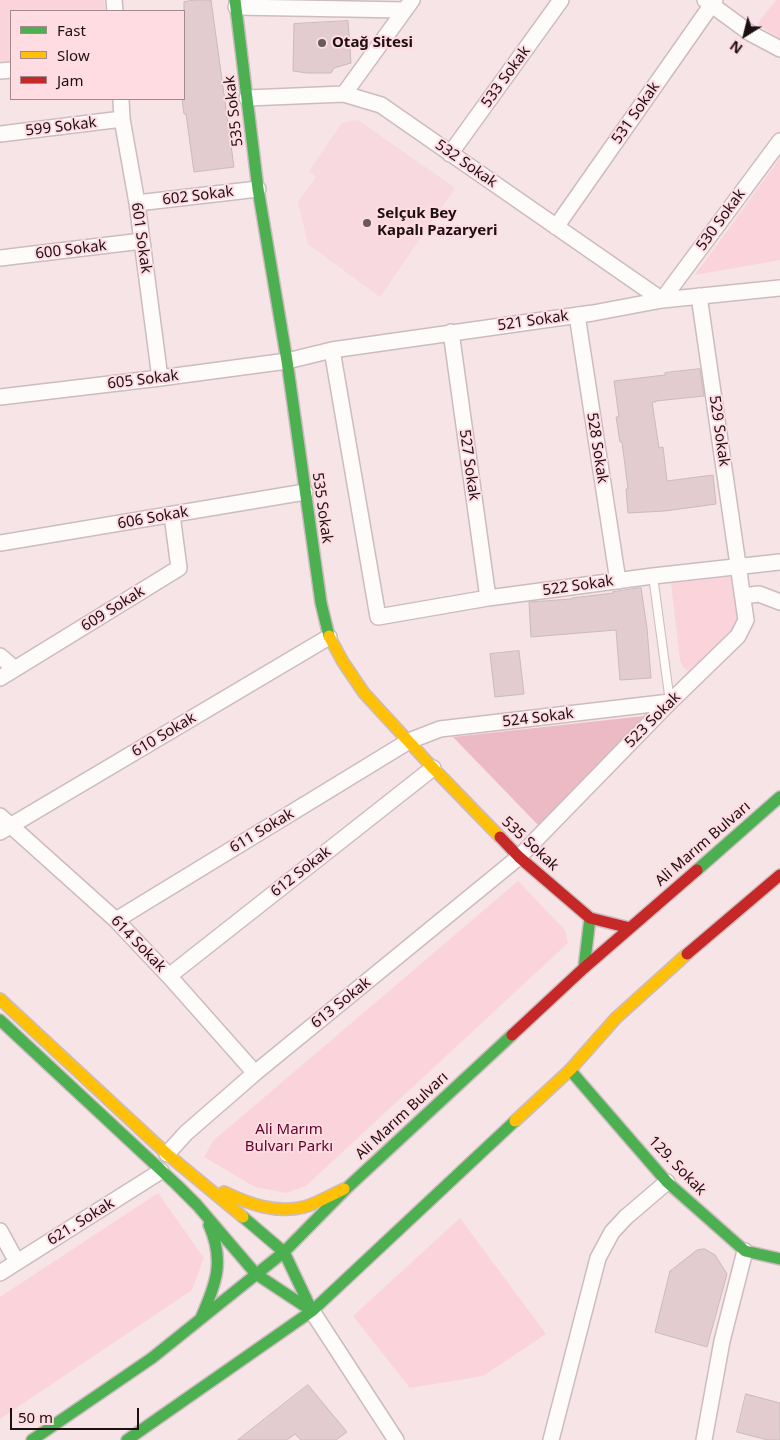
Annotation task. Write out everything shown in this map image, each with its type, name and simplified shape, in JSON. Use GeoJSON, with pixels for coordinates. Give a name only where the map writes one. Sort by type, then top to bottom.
{"type":"FeatureCollection","features":[{"type":"Feature","properties":{"kind":"street","name":"533 Sokak"},"geometry":{"type":"LineString","coordinates":[[450,154],[561,0]]}},
{"type":"Feature","properties":{"kind":"street"},"geometry":{"type":"LineString","coordinates":[[711,2],[750,33],[780,49]]}},
{"type":"Feature","properties":{"kind":"street","name":"531 Sokak"},"geometry":{"type":"LineString","coordinates":[[556,227],[711,2]]}},
{"type":"Feature","properties":{"kind":"street"},"geometry":{"type":"LineString","coordinates":[[236,3],[409,5]]}},
{"type":"Feature","properties":{"kind":"street","name":"535 Sokak"},"geometry":{"type":"LineString","coordinates":[[236,3],[258,188],[287,361],[321,603],[329,637],[364,693],[519,857],[590,918]]}},
{"type":"Feature","properties":{"kind":"street"},"geometry":{"type":"LineString","coordinates":[[344,94],[409,5]]}},
{"type":"Feature","properties":{"kind":"street","name":"532 Sokak"},"geometry":{"type":"LineString","coordinates":[[247,98],[344,94],[381,105],[662,300]]}},
{"type":"Feature","properties":{"kind":"street","name":"601 Sokak"},"geometry":{"type":"LineString","coordinates":[[121,100],[122,118],[137,203],[160,378]]}},
{"type":"Feature","properties":{"kind":"street","name":"599 Sokak"},"geometry":{"type":"LineString","coordinates":[[0,134],[122,118]]}},
{"type":"Feature","properties":{"kind":"street","name":"530 Sokak"},"geometry":{"type":"LineString","coordinates":[[662,300],[780,141]]}},
{"type":"Feature","properties":{"kind":"street","name":"602 Sokak"},"geometry":{"type":"LineString","coordinates":[[137,203],[258,188]]}},
{"type":"Feature","properties":{"kind":"street","name":"600 Sokak"},"geometry":{"type":"LineString","coordinates":[[0,258],[142,241]]}},
{"type":"Feature","properties":{"kind":"street","name":"521 Sokak"},"geometry":{"type":"LineString","coordinates":[[287,361],[332,350],[577,315],[662,300],[780,288]]}},
{"type":"Feature","properties":{"kind":"street","name":"529 Sokak"},"geometry":{"type":"LineString","coordinates":[[699,296],[738,566]]}},
{"type":"Feature","properties":{"kind":"street","name":"528 Sokak"},"geometry":{"type":"LineString","coordinates":[[577,315],[618,580]]}},
{"type":"Feature","properties":{"kind":"street","name":"527 Sokak"},"geometry":{"type":"LineString","coordinates":[[451,332],[488,598]]}},
{"type":"Feature","properties":{"kind":"street","name":"522 Sokak"},"geometry":{"type":"LineString","coordinates":[[332,350],[378,617],[488,598],[618,580],[780,562]]}},
{"type":"Feature","properties":{"kind":"street","name":"605 Sokak"},"geometry":{"type":"LineString","coordinates":[[0,397],[287,361]]}},
{"type":"Feature","properties":{"kind":"street","name":"606 Sokak"},"geometry":{"type":"LineString","coordinates":[[0,543],[306,492]]}},
{"type":"Feature","properties":{"kind":"street","name":"609 Sokak"},"geometry":{"type":"LineString","coordinates":[[0,678],[179,568],[172,514]]}},
{"type":"Feature","properties":{"kind":"street","name":"523 Sokak"},"geometry":{"type":"LineString","coordinates":[[519,857],[670,702],[738,636],[746,620],[738,566]]}},
{"type":"Feature","properties":{"kind":"street"},"geometry":{"type":"LineString","coordinates":[[742,596],[759,594],[780,602]]}},
{"type":"Feature","properties":{"kind":"street","name":"610 Sokak"},"geometry":{"type":"LineString","coordinates":[[4,825],[329,637]]}},
{"type":"Feature","properties":{"kind":"street"},"geometry":{"type":"LineString","coordinates":[[0,656],[15,669]]}},
{"type":"Feature","properties":{"kind":"street","name":"524 Sokak"},"geometry":{"type":"LineString","coordinates":[[409,741],[440,729],[670,702]]}},
{"type":"Feature","properties":{"kind":"street","name":"611 Sokak"},"geometry":{"type":"LineString","coordinates":[[116,920],[409,741]]}},
{"type":"Feature","properties":{"kind":"street","name":"612 Sokak"},"geometry":{"type":"LineString","coordinates":[[169,976],[434,768]]}},
{"type":"Feature","properties":{"kind":"street","name":"Ali Marım Bulvarı"},"geometry":{"type":"LineString","coordinates":[[32,1440],[152,1358],[284,1252],[348,1187],[584,968],[780,797]]}},
{"type":"Feature","properties":{"kind":"street","name":"614 Sokak"},"geometry":{"type":"LineString","coordinates":[[4,825],[116,920],[169,976],[255,1073]]}},
{"type":"Feature","properties":{"kind":"street","name":"613 Sokak"},"geometry":{"type":"LineString","coordinates":[[167,1154],[186,1133],[255,1073],[519,857]]}},
{"type":"Feature","properties":{"kind":"street"},"geometry":{"type":"LineString","coordinates":[[127,1440],[312,1311],[570,1070],[616,1018],[666,972],[780,874]]}},
{"type":"Feature","properties":{"kind":"street"},"geometry":{"type":"LineString","coordinates":[[584,968],[590,918],[630,928]]}},
{"type":"Feature","properties":{"kind":"street"},"geometry":{"type":"LineString","coordinates":[[0,999],[167,1154],[284,1252],[312,1311],[396,1440]]}},
{"type":"Feature","properties":{"kind":"street"},"geometry":{"type":"LineString","coordinates":[[0,1020],[197,1205],[256,1274],[312,1311]]}},
{"type":"Feature","properties":{"kind":"street","name":"129. Sokak"},"geometry":{"type":"LineString","coordinates":[[570,1070],[667,1182],[745,1251],[780,1259]]}},
{"type":"Feature","properties":{"kind":"street","name":"621. Sokak"},"geometry":{"type":"LineString","coordinates":[[0,1273],[161,1171]]}},
{"type":"Feature","properties":{"kind":"street"},"geometry":{"type":"LineString","coordinates":[[200,1182],[254,1206],[279,1210],[305,1206],[348,1187]]}},
{"type":"Feature","properties":{"kind":"street"},"geometry":{"type":"LineString","coordinates":[[551,1440],[598,1258],[612,1232],[626,1217],[667,1182]]}},
{"type":"Feature","properties":{"kind":"street"},"geometry":{"type":"LineString","coordinates":[[197,1205],[218,1245],[218,1268],[212,1292],[201,1318]]}},
{"type":"Feature","properties":{"kind":"street"},"geometry":{"type":"LineString","coordinates":[[0,1231],[17,1262]]}},
{"type":"Feature","properties":{"kind":"street"},"geometry":{"type":"LineString","coordinates":[[704,1440],[722,1341],[745,1251]]}},
{"type":"Feature","properties":{"kind":"lane"},"geometry":{"type":"LineString","coordinates":[[653,576],[670,702]]}},
{"type":"Feature","properties":{"kind":"shaded area","name":"Selçuk Bey Kapalı Pazaryeri"},"geometry":{"type":"Polygon","coordinates":[[[358,120],[455,188],[380,297],[308,244],[298,202],[316,177],[309,171],[342,123],[358,120]]]}},
{"type":"Feature","properties":{"kind":"shaded area"},"geometry":{"type":"Polygon","coordinates":[[[644,716],[644,724],[540,827],[453,737],[644,716]]]}},
{"type":"Feature","properties":{"kind":"green space"},"geometry":{"type":"Polygon","coordinates":[[[0,0],[104,0],[105,10],[10,10],[10,62],[0,63],[0,0]]]}},
{"type":"Feature","properties":{"kind":"green space"},"geometry":{"type":"Polygon","coordinates":[[[776,0],[780,0],[780,39],[757,24],[776,0]]]}},
{"type":"Feature","properties":{"kind":"green space"},"geometry":{"type":"Polygon","coordinates":[[[780,158],[780,260],[695,275],[780,158]]]}},
{"type":"Feature","properties":{"kind":"green space"},"geometry":{"type":"Polygon","coordinates":[[[737,576],[741,621],[736,631],[692,674],[683,667],[680,660],[671,583],[737,576]]]}},
{"type":"Feature","properties":{"kind":"green space","name":"Ali Marım Bulvarı Parkı"},"geometry":{"type":"Polygon","coordinates":[[[518,881],[565,930],[568,943],[306,1186],[286,1193],[255,1187],[204,1157],[213,1141],[518,881]]]}},
{"type":"Feature","properties":{"kind":"green space"},"geometry":{"type":"Polygon","coordinates":[[[158,1193],[204,1258],[192,1290],[0,1419],[0,1297],[158,1193]]]}},
{"type":"Feature","properties":{"kind":"green space"},"geometry":{"type":"Polygon","coordinates":[[[460,1218],[546,1334],[483,1376],[410,1388],[353,1316],[460,1218]]]}},
{"type":"Feature","properties":{"kind":"building"},"geometry":{"type":"Polygon","coordinates":[[[211,0],[234,167],[194,172],[186,114],[184,114],[182,100],[185,100],[184,2],[211,0]]]}},
{"type":"Feature","properties":{"kind":"building","name":"Otağ Sitesi"},"geometry":{"type":"Polygon","coordinates":[[[348,21],[351,63],[334,68],[331,73],[293,71],[294,24],[348,21]]]}},
{"type":"Feature","properties":{"kind":"building"},"geometry":{"type":"Polygon","coordinates":[[[700,369],[704,396],[652,402],[659,448],[663,447],[667,481],[713,475],[716,504],[665,511],[628,513],[626,489],[628,489],[622,442],[620,442],[616,417],[619,417],[614,381],[700,369]]]}},
{"type":"Feature","properties":{"kind":"building"},"geometry":{"type":"Polygon","coordinates":[[[641,588],[647,628],[651,678],[620,680],[616,630],[531,637],[529,602],[572,599],[641,588]]]}},
{"type":"Feature","properties":{"kind":"building"},"geometry":{"type":"Polygon","coordinates":[[[519,651],[524,694],[495,697],[490,654],[519,651]]]}},
{"type":"Feature","properties":{"kind":"building"},"geometry":{"type":"Polygon","coordinates":[[[705,1249],[715,1255],[727,1274],[707,1347],[655,1332],[670,1271],[697,1250],[705,1249]]]}},
{"type":"Feature","properties":{"kind":"building"},"geometry":{"type":"Polygon","coordinates":[[[308,1385],[347,1432],[336,1440],[301,1440],[295,1434],[287,1440],[238,1440],[308,1385]]]}},
{"type":"Feature","properties":{"kind":"building"},"geometry":{"type":"Polygon","coordinates":[[[746,1394],[780,1403],[780,1440],[768,1440],[737,1432],[746,1394]]]}},
{"type":"Feature","properties":{"kind":"traffic: fast"},"geometry":{"type":"LineString","coordinates":[[235,0],[258,189],[287,361],[321,603],[329,636]]}},
{"type":"Feature","properties":{"kind":"traffic: fast"},"geometry":{"type":"LineString","coordinates":[[697,870],[780,797]]}},
{"type":"Feature","properties":{"kind":"traffic: fast"},"geometry":{"type":"LineString","coordinates":[[584,968],[590,918]]}},
{"type":"Feature","properties":{"kind":"traffic: fast"},"geometry":{"type":"LineString","coordinates":[[0,1020],[177,1185],[197,1205],[256,1274],[312,1311]]}},
{"type":"Feature","properties":{"kind":"traffic: fast"},"geometry":{"type":"LineString","coordinates":[[32,1440],[152,1358],[284,1252],[348,1187],[512,1035]]}},
{"type":"Feature","properties":{"kind":"traffic: fast"},"geometry":{"type":"LineString","coordinates":[[570,1070],[667,1182],[745,1251],[780,1259]]}},
{"type":"Feature","properties":{"kind":"traffic: fast"},"geometry":{"type":"LineString","coordinates":[[127,1440],[312,1311],[515,1121]]}},
{"type":"Feature","properties":{"kind":"traffic: fast"},"geometry":{"type":"LineString","coordinates":[[243,1217],[284,1252],[312,1311]]}},
{"type":"Feature","properties":{"kind":"traffic: fast"},"geometry":{"type":"LineString","coordinates":[[201,1318],[211,1294],[217,1272],[217,1250],[209,1225]]}},
{"type":"Feature","properties":{"kind":"traffic: slow"},"geometry":{"type":"LineString","coordinates":[[329,636],[343,662],[364,693],[500,837]]}},
{"type":"Feature","properties":{"kind":"traffic: slow"},"geometry":{"type":"LineString","coordinates":[[515,1121],[570,1070],[616,1018],[687,954]]}},
{"type":"Feature","properties":{"kind":"traffic: slow"},"geometry":{"type":"LineString","coordinates":[[0,999],[167,1154],[243,1217]]}},
{"type":"Feature","properties":{"kind":"traffic: slow"},"geometry":{"type":"LineString","coordinates":[[224,1192],[263,1207],[294,1209],[304,1207],[344,1189]]}},
{"type":"Feature","properties":{"kind":"traffic: jam"},"geometry":{"type":"LineString","coordinates":[[500,837],[519,857],[590,918],[630,928]]}},
{"type":"Feature","properties":{"kind":"traffic: jam"},"geometry":{"type":"LineString","coordinates":[[512,1035],[584,968],[697,870]]}},
{"type":"Feature","properties":{"kind":"traffic: jam"},"geometry":{"type":"LineString","coordinates":[[687,954],[780,875]]}},
{"type":"Feature","properties":{"kind":"place","name":"Otağ Sitesi"},"geometry":{"type":"Point","coordinates":[322,43]}},
{"type":"Feature","properties":{"kind":"place","name":"Selçuk Bey Kapalı Pazaryeri"},"geometry":{"type":"Point","coordinates":[367,223]}}]}
